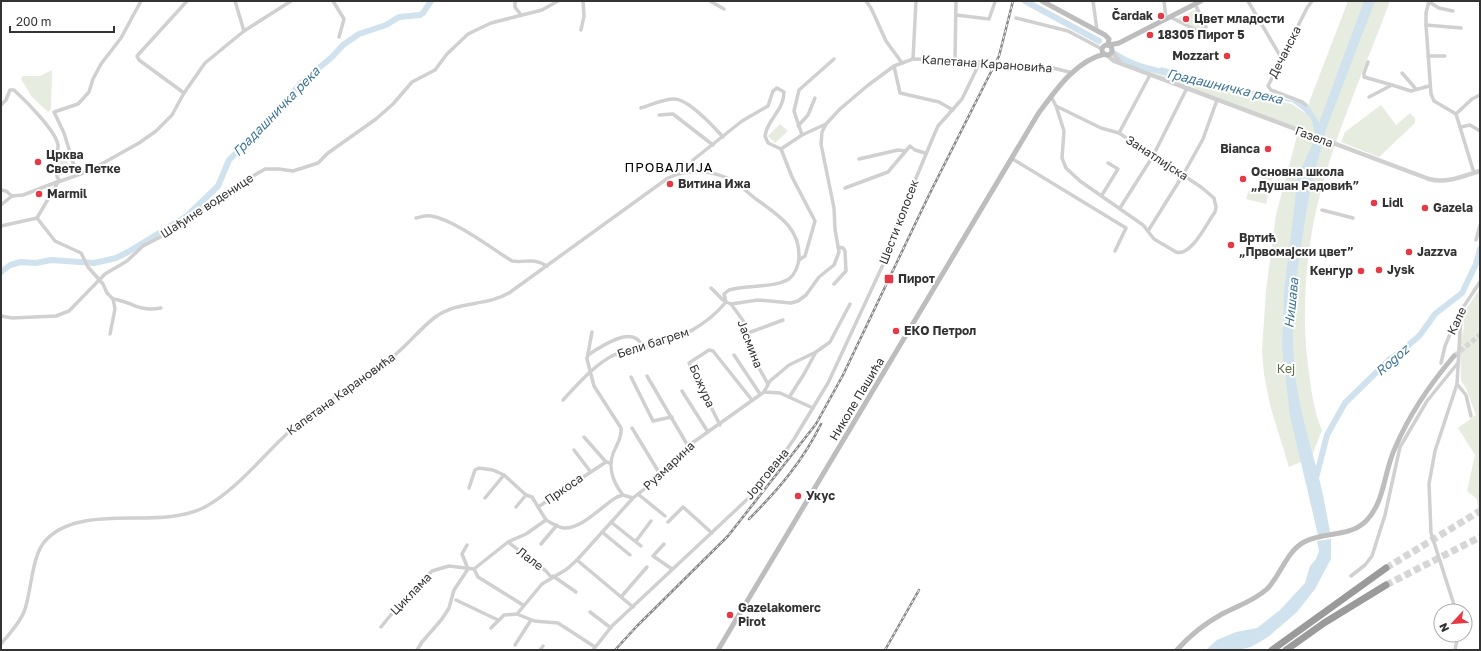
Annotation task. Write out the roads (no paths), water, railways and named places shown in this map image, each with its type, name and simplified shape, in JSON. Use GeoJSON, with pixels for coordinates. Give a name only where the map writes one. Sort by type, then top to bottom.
{"type":"FeatureCollection","features":[{"type":"Feature","properties":{"kind":"highway"},"geometry":{"type":"LineString","coordinates":[[1272,650],[1386,568]]}},
{"type":"Feature","properties":{"kind":"highway"},"geometry":{"type":"LineString","coordinates":[[1286,650],[1324,623],[1386,585]]}},
{"type":"Feature","properties":{"kind":"main road"},"geometry":{"type":"LineString","coordinates":[[1042,1],[1099,31],[1105,40],[1107,48],[1118,43]]}},
{"type":"Feature","properties":{"kind":"main road","name":"Николе Пашића"},"geometry":{"type":"LineString","coordinates":[[718,650],[966,237],[1011,158],[1051,96],[1073,73],[1092,57],[1201,1]]}},
{"type":"Feature","properties":{"kind":"main road"},"geometry":{"type":"LineString","coordinates":[[1177,650],[1208,622],[1262,593],[1277,577],[1294,550],[1307,541],[1344,533],[1361,526],[1373,513],[1399,439],[1421,402],[1454,356]]}},
{"type":"Feature","properties":{"kind":"street"},"geometry":{"type":"LineString","coordinates":[[77,175],[64,133],[54,112],[71,108],[83,99],[89,92],[100,64],[122,38],[141,1]]}},
{"type":"Feature","properties":{"kind":"street"},"geometry":{"type":"LineString","coordinates":[[184,93],[139,60],[137,56],[188,1]]}},
{"type":"Feature","properties":{"kind":"street"},"geometry":{"type":"LineString","coordinates":[[235,1],[244,31]]}},
{"type":"Feature","properties":{"kind":"street"},"geometry":{"type":"LineString","coordinates":[[1,205],[12,196],[23,195],[89,171],[149,137],[167,121],[205,63],[244,31],[291,1]]}},
{"type":"Feature","properties":{"kind":"street"},"geometry":{"type":"LineString","coordinates":[[333,1],[344,19],[339,37]]}},
{"type":"Feature","properties":{"kind":"street"},"geometry":{"type":"LineString","coordinates":[[515,1],[516,7],[521,15]]}},
{"type":"Feature","properties":{"kind":"street","name":"Шађине воденице"},"geometry":{"type":"LineString","coordinates":[[1,316],[20,318],[63,314],[74,307],[104,274],[127,260],[143,246],[176,229],[215,198],[265,170],[279,168],[293,171],[318,163],[328,153],[376,120],[393,104],[412,82],[435,70],[447,54],[468,34],[491,23],[550,7],[558,1]]}},
{"type":"Feature","properties":{"kind":"street"},"geometry":{"type":"LineString","coordinates":[[581,30],[584,16],[583,1]]}},
{"type":"Feature","properties":{"kind":"street"},"geometry":{"type":"LineString","coordinates":[[710,1],[724,8]]}},
{"type":"Feature","properties":{"kind":"street"},"geometry":{"type":"LineString","coordinates":[[866,1],[871,8],[886,41],[902,62]]}},
{"type":"Feature","properties":{"kind":"street"},"geometry":{"type":"LineString","coordinates":[[913,59],[916,1]]}},
{"type":"Feature","properties":{"kind":"street"},"geometry":{"type":"LineString","coordinates":[[955,60],[956,1]]}},
{"type":"Feature","properties":{"kind":"street"},"geometry":{"type":"LineString","coordinates":[[1093,1],[1099,31]]}},
{"type":"Feature","properties":{"kind":"street"},"geometry":{"type":"LineString","coordinates":[[1164,1],[1168,18],[1198,31],[1203,30],[1206,27],[1195,4]]}},
{"type":"Feature","properties":{"kind":"street"},"geometry":{"type":"LineString","coordinates":[[1248,1],[1282,59]]}},
{"type":"Feature","properties":{"kind":"street","name":"Дечанска"},"geometry":{"type":"LineString","coordinates":[[1306,105],[1271,90],[1268,86],[1307,8],[1312,1]]}},
{"type":"Feature","properties":{"kind":"street"},"geometry":{"type":"LineString","coordinates":[[1453,11],[1439,8],[1429,1],[1426,25],[1429,86],[1434,100],[1456,114],[1474,172]]}},
{"type":"Feature","properties":{"kind":"street"},"geometry":{"type":"LineString","coordinates":[[956,15],[989,19],[995,2]]}},
{"type":"Feature","properties":{"kind":"street"},"geometry":{"type":"LineString","coordinates":[[1016,18],[1068,31],[1107,48]]}},
{"type":"Feature","properties":{"kind":"street"},"geometry":{"type":"LineString","coordinates":[[1426,25],[1461,28]]}},
{"type":"Feature","properties":{"kind":"street","name":"Газела"},"geometry":{"type":"LineString","coordinates":[[1107,48],[1111,60],[1288,128],[1432,180],[1449,180],[1480,171]]}},
{"type":"Feature","properties":{"kind":"street"},"geometry":{"type":"LineString","coordinates":[[1428,56],[1445,56]]}},
{"type":"Feature","properties":{"kind":"street"},"geometry":{"type":"LineString","coordinates":[[802,135],[794,112],[799,90],[834,59]]}},
{"type":"Feature","properties":{"kind":"street","name":"Капетана Карановића"},"geometry":{"type":"LineString","coordinates":[[826,124],[867,86],[894,66],[913,59],[955,60],[1052,68],[1073,73]]}},
{"type":"Feature","properties":{"kind":"street","name":"Шести колосек"},"geometry":{"type":"LineString","coordinates":[[813,408],[828,383],[889,252],[894,231],[925,153],[938,126],[962,99],[980,62]]}},
{"type":"Feature","properties":{"kind":"street"},"geometry":{"type":"LineString","coordinates":[[1368,62],[1364,77],[1411,91],[1429,86]]}},
{"type":"Feature","properties":{"kind":"street"},"geometry":{"type":"LineString","coordinates":[[894,66],[900,93],[940,102],[953,110]]}},
{"type":"Feature","properties":{"kind":"street"},"geometry":{"type":"LineString","coordinates":[[1402,73],[1416,89]]}},
{"type":"Feature","properties":{"kind":"street"},"geometry":{"type":"LineString","coordinates":[[1120,133],[1150,75]]}},
{"type":"Feature","properties":{"kind":"street"},"geometry":{"type":"LineString","coordinates":[[1368,97],[1392,85]]}},
{"type":"Feature","properties":{"kind":"street"},"geometry":{"type":"LineString","coordinates":[[689,171],[693,160],[742,121],[768,106],[773,91],[779,88],[784,92],[782,106],[769,125],[764,136],[768,143],[781,149],[792,177],[815,221],[805,256],[799,260],[793,275],[788,279],[776,283],[729,290],[724,294],[725,302]]}},
{"type":"Feature","properties":{"kind":"street"},"geometry":{"type":"LineString","coordinates":[[1120,208],[1153,156],[1186,88]]}},
{"type":"Feature","properties":{"kind":"street"},"geometry":{"type":"LineString","coordinates":[[1,105],[6,100],[10,90],[14,90],[46,123],[59,147],[55,158],[59,181],[37,218],[1,226]]}},
{"type":"Feature","properties":{"kind":"street"},"geometry":{"type":"LineString","coordinates":[[1051,96],[1056,106],[1064,131],[1062,158],[1066,168],[1080,181],[1120,208],[1148,231],[1183,175],[1202,139],[1217,100]]}},
{"type":"Feature","properties":{"kind":"street"},"geometry":{"type":"LineString","coordinates":[[1456,114],[1472,99],[1480,96]]}},
{"type":"Feature","properties":{"kind":"street"},"geometry":{"type":"LineString","coordinates":[[798,126],[808,115],[814,98]]}},
{"type":"Feature","properties":{"kind":"street"},"geometry":{"type":"LineString","coordinates":[[641,108],[667,100],[678,99],[696,111],[723,137]]}},
{"type":"Feature","properties":{"kind":"street","name":"Занатлијска"},"geometry":{"type":"LineString","coordinates":[[1056,106],[1101,128],[1120,133],[1201,187],[1214,198],[1216,207],[1194,243],[1187,251],[1179,253],[1176,252],[1154,239],[1148,231]]}},
{"type":"Feature","properties":{"kind":"street"},"geometry":{"type":"LineString","coordinates":[[659,115],[673,114],[713,145]]}},
{"type":"Feature","properties":{"kind":"street"},"geometry":{"type":"LineString","coordinates":[[781,149],[802,135],[826,124]]}},
{"type":"Feature","properties":{"kind":"street"},"geometry":{"type":"LineString","coordinates":[[711,288],[725,302],[732,304],[758,300],[791,303],[798,302],[810,291],[819,276],[834,265],[838,257],[838,247],[834,208],[821,144],[822,134],[826,124]]}},
{"type":"Feature","properties":{"kind":"street"},"geometry":{"type":"LineString","coordinates":[[1461,127],[1470,125],[1480,131]]}},
{"type":"Feature","properties":{"kind":"street"},"geometry":{"type":"LineString","coordinates":[[845,188],[888,172],[910,146],[915,150],[925,153]]}},
{"type":"Feature","properties":{"kind":"street"},"geometry":{"type":"LineString","coordinates":[[859,159],[898,150],[905,151]]}},
{"type":"Feature","properties":{"kind":"street"},"geometry":{"type":"LineString","coordinates":[[1011,158],[1126,228],[1115,251]]}},
{"type":"Feature","properties":{"kind":"street"},"geometry":{"type":"LineString","coordinates":[[1102,195],[1118,169],[1108,163]]}},
{"type":"Feature","properties":{"kind":"street","name":"Капетана Карановића"},"geometry":{"type":"LineString","coordinates":[[1,644],[14,629],[24,613],[37,556],[45,540],[57,530],[75,524],[108,519],[182,516],[206,507],[233,486],[296,425],[396,354],[434,318],[454,306],[501,298],[657,185],[676,174],[689,171],[706,173],[728,179],[743,188],[782,218],[794,232],[798,246],[799,260]]}},
{"type":"Feature","properties":{"kind":"street"},"geometry":{"type":"LineString","coordinates":[[1,190],[6,191],[12,196]]}},
{"type":"Feature","properties":{"kind":"street"},"geometry":{"type":"LineString","coordinates":[[1322,210],[1353,218]]}},
{"type":"Feature","properties":{"kind":"street"},"geometry":{"type":"LineString","coordinates":[[416,218],[428,215],[438,218],[461,228],[512,261],[520,262],[535,260],[547,266]]}},
{"type":"Feature","properties":{"kind":"street"},"geometry":{"type":"LineString","coordinates":[[37,218],[55,241],[78,251],[88,267],[113,298],[115,309],[110,334]]}},
{"type":"Feature","properties":{"kind":"street"},"geometry":{"type":"LineString","coordinates":[[1476,240],[1480,225]]}},
{"type":"Feature","properties":{"kind":"street"},"geometry":{"type":"LineString","coordinates":[[834,284],[846,271],[845,251],[843,248],[838,247]]}},
{"type":"Feature","properties":{"kind":"street","name":"Кале"},"geometry":{"type":"LineString","coordinates":[[1441,363],[1448,339],[1458,315],[1480,282]]}},
{"type":"Feature","properties":{"kind":"street"},"geometry":{"type":"LineString","coordinates":[[113,298],[122,300],[144,310],[161,308]]}},
{"type":"Feature","properties":{"kind":"street","name":"Бели багрем"},"geometry":{"type":"LineString","coordinates":[[563,400],[591,373],[613,356],[667,341],[696,329],[715,315],[725,302]]}},
{"type":"Feature","properties":{"kind":"street","name":"Јасмина"},"geometry":{"type":"LineString","coordinates":[[732,304],[743,319],[755,361],[768,384]]}},
{"type":"Feature","properties":{"kind":"street","name":"Рузмарина"},"geometry":{"type":"LineString","coordinates":[[665,516],[638,494],[688,446],[762,393],[768,384],[789,365],[816,352],[830,342],[850,304]]}},
{"type":"Feature","properties":{"kind":"street"},"geometry":{"type":"LineString","coordinates":[[1453,603],[1431,533],[1429,484],[1435,451],[1458,384],[1458,364],[1463,308]]}},
{"type":"Feature","properties":{"kind":"street"},"geometry":{"type":"LineString","coordinates":[[748,333],[783,320]]}},
{"type":"Feature","properties":{"kind":"street"},"geometry":{"type":"LineString","coordinates":[[592,332],[588,355],[591,373],[597,393],[621,428],[621,436],[608,463]]}},
{"type":"Feature","properties":{"kind":"street"},"geometry":{"type":"LineString","coordinates":[[588,355],[615,339],[627,336],[637,340],[642,347]]}},
{"type":"Feature","properties":{"kind":"street","name":"Божура"},"geometry":{"type":"LineString","coordinates":[[720,424],[689,363],[711,350],[714,351],[752,400]]}},
{"type":"Feature","properties":{"kind":"street"},"geometry":{"type":"LineString","coordinates":[[790,396],[816,352]]}},
{"type":"Feature","properties":{"kind":"street"},"geometry":{"type":"LineString","coordinates":[[734,355],[762,393],[776,392],[790,396],[813,408]]}},
{"type":"Feature","properties":{"kind":"street"},"geometry":{"type":"LineString","coordinates":[[1351,576],[1365,565],[1372,556],[1385,515],[1397,455],[1402,442],[1427,401],[1458,364]]}},
{"type":"Feature","properties":{"kind":"street"},"geometry":{"type":"LineString","coordinates":[[647,376],[688,446]]}},
{"type":"Feature","properties":{"kind":"street"},"geometry":{"type":"LineString","coordinates":[[630,377],[652,421],[672,417]]}},
{"type":"Feature","properties":{"kind":"street"},"geometry":{"type":"LineString","coordinates":[[1458,384],[1466,395],[1471,416]]}},
{"type":"Feature","properties":{"kind":"street"},"geometry":{"type":"LineString","coordinates":[[682,391],[708,432]]}},
{"type":"Feature","properties":{"kind":"street","name":"Јоргована"},"geometry":{"type":"LineString","coordinates":[[594,648],[611,628],[712,533],[762,483],[788,449],[813,408]]}},
{"type":"Feature","properties":{"kind":"street"},"geometry":{"type":"LineString","coordinates":[[632,428],[660,474]]}},
{"type":"Feature","properties":{"kind":"street"},"geometry":{"type":"LineString","coordinates":[[584,437],[608,463],[612,476],[622,495]]}},
{"type":"Feature","properties":{"kind":"street","name":"Пркоса"},"geometry":{"type":"LineString","coordinates":[[574,450],[590,471]]}},
{"type":"Feature","properties":{"kind":"street","name":"Пркоса"},"geometry":{"type":"LineString","coordinates":[[538,507],[590,471],[608,463]]}},
{"type":"Feature","properties":{"kind":"street"},"geometry":{"type":"LineString","coordinates":[[469,488],[475,470],[479,468],[493,470],[504,476],[526,495],[532,497],[546,520],[563,528],[575,526],[584,521],[612,500],[622,495],[633,498],[638,494]]}},
{"type":"Feature","properties":{"kind":"street"},"geometry":{"type":"LineString","coordinates":[[485,498],[504,476]]}},
{"type":"Feature","properties":{"kind":"street"},"geometry":{"type":"LineString","coordinates":[[516,507],[526,495]]}},
{"type":"Feature","properties":{"kind":"street","name":"Рузмарина"},"geometry":{"type":"LineString","coordinates":[[517,614],[542,584],[552,576],[567,569],[577,560],[633,498]]}},
{"type":"Feature","properties":{"kind":"street"},"geometry":{"type":"LineString","coordinates":[[668,522],[683,507],[712,533]]}},
{"type":"Feature","properties":{"kind":"street"},"geometry":{"type":"LineString","coordinates":[[523,605],[478,577],[474,569],[489,555],[508,542],[526,534],[546,520]]}},
{"type":"Feature","properties":{"kind":"street"},"geometry":{"type":"LineString","coordinates":[[636,541],[651,521]]}},
{"type":"Feature","properties":{"kind":"street"},"geometry":{"type":"LineString","coordinates":[[611,522],[641,546]]}},
{"type":"Feature","properties":{"kind":"street"},"geometry":{"type":"LineString","coordinates":[[541,544],[557,525]]}},
{"type":"Feature","properties":{"kind":"street"},"geometry":{"type":"LineString","coordinates":[[602,532],[630,555]]}},
{"type":"Feature","properties":{"kind":"street","name":"Лале"},"geometry":{"type":"LineString","coordinates":[[508,542],[552,576]]}},
{"type":"Feature","properties":{"kind":"street"},"geometry":{"type":"LineString","coordinates":[[664,544],[653,556],[672,569]]}},
{"type":"Feature","properties":{"kind":"street"},"geometry":{"type":"LineString","coordinates":[[417,650],[449,608],[454,590],[468,569],[462,553],[467,545]]}},
{"type":"Feature","properties":{"kind":"street"},"geometry":{"type":"LineString","coordinates":[[577,560],[633,607]]}},
{"type":"Feature","properties":{"kind":"street","name":"Циклама"},"geometry":{"type":"LineString","coordinates":[[381,627],[398,606],[417,591],[432,571],[449,566],[474,569]]}},
{"type":"Feature","properties":{"kind":"street"},"geometry":{"type":"LineString","coordinates":[[621,597],[647,567]]}},
{"type":"Feature","properties":{"kind":"street"},"geometry":{"type":"LineString","coordinates":[[552,576],[576,592]]}},
{"type":"Feature","properties":{"kind":"street"},"geometry":{"type":"LineString","coordinates":[[456,600],[498,620]]}},
{"type":"Feature","properties":{"kind":"street"},"geometry":{"type":"LineString","coordinates":[[590,612],[611,628]]}},
{"type":"Feature","properties":{"kind":"street"},"geometry":{"type":"LineString","coordinates":[[491,628],[498,620],[509,613],[517,614],[531,620],[558,623],[594,648]]}},
{"type":"Feature","properties":{"kind":"street"},"geometry":{"type":"LineString","coordinates":[[515,645],[531,620]]}},
{"type":"Feature","properties":{"kind":"street"},"geometry":{"type":"LineString","coordinates":[[540,650],[543,646]]}},
{"type":"Feature","properties":{"kind":"water"},"geometry":{"type":"Polygon","coordinates":[[[1364,1],[1375,1],[1323,137],[1315,134],[1312,120],[1304,111],[1292,102],[1263,97],[1159,72],[1161,67],[1301,103],[1309,106],[1319,123],[1364,1]]]}},
{"type":"Feature","properties":{"kind":"water"},"geometry":{"type":"Polygon","coordinates":[[[1313,143],[1322,146],[1306,212],[1294,304],[1293,338],[1295,373],[1299,401],[1321,488],[1330,532],[1318,535],[1290,416],[1282,347],[1284,292],[1298,176],[1313,143]]]}},
{"type":"Feature","properties":{"kind":"water"},"geometry":{"type":"Polygon","coordinates":[[[1331,539],[1331,559],[1315,589],[1297,612],[1268,637],[1251,647],[1237,650],[1206,650],[1217,640],[1236,632],[1257,628],[1280,610],[1305,583],[1310,566],[1316,559],[1319,551],[1317,541],[1331,539]]]}},
{"type":"Feature","properties":{"kind":"waterway","name":"Градашничка река"},"geometry":{"type":"LineString","coordinates":[[1,272],[10,265],[21,262],[36,263],[51,260],[94,263],[116,258],[187,216],[218,186],[229,160],[242,147],[248,144],[301,83],[332,57],[343,45],[359,34],[386,25],[399,17],[420,15],[431,1]]}},
{"type":"Feature","properties":{"kind":"waterway","name":"Градашничка река"},"geometry":{"type":"LineString","coordinates":[[1025,1],[1099,41]]}},
{"type":"Feature","properties":{"kind":"waterway","name":"Градашничка река"},"geometry":{"type":"LineString","coordinates":[[1115,54],[1134,64],[1167,73]]}},
{"type":"Feature","properties":{"kind":"waterway","name":"Нишава"},"geometry":{"type":"LineString","coordinates":[[1315,152],[1322,133]]}},
{"type":"Feature","properties":{"kind":"waterway","name":"Rogoz"},"geometry":{"type":"LineString","coordinates":[[1316,478],[1327,435],[1345,403],[1390,359],[1402,351],[1420,335],[1435,314],[1462,293],[1476,264],[1480,249]]}},
{"type":"Feature","properties":{"kind":"tunnel"},"geometry":{"type":"LineString","coordinates":[[1454,356],[1480,335]]}},
{"type":"Feature","properties":{"kind":"tunnel"},"geometry":{"type":"LineString","coordinates":[[1386,568],[1480,511]]}},
{"type":"Feature","properties":{"kind":"tunnel"},"geometry":{"type":"LineString","coordinates":[[1386,585],[1480,537]]}},
{"type":"Feature","properties":{"kind":"railway"},"geometry":{"type":"LineString","coordinates":[[615,650],[637,626],[728,536],[816,424],[843,375],[929,195],[999,56],[1013,1]]}},
{"type":"Feature","properties":{"kind":"railway"},"geometry":{"type":"LineString","coordinates":[[749,519],[770,497],[798,463],[821,424]]}},
{"type":"Feature","properties":{"kind":"railway"},"geometry":{"type":"LineString","coordinates":[[885,650],[919,590]]}},
{"type":"Feature","properties":{"kind":"place","name":"Čardak"},"geometry":{"type":"Point","coordinates":[1161,16]}},
{"type":"Feature","properties":{"kind":"place","name":"Цвет младости"},"geometry":{"type":"Point","coordinates":[1186,19]}},
{"type":"Feature","properties":{"kind":"place","name":"18305 Пирот 5"},"geometry":{"type":"Point","coordinates":[1150,35]}},
{"type":"Feature","properties":{"kind":"place","name":"Mozzart"},"geometry":{"type":"Point","coordinates":[1227,56]}},
{"type":"Feature","properties":{"kind":"place","name":"Bianca"},"geometry":{"type":"Point","coordinates":[1268,149]}},
{"type":"Feature","properties":{"kind":"place","name":"Црква Свете Петке"},"geometry":{"type":"Point","coordinates":[38,162]}},
{"type":"Feature","properties":{"kind":"place","name":"Основна школа „Душан Радовић”"},"geometry":{"type":"Point","coordinates":[1243,179]}},
{"type":"Feature","properties":{"kind":"place","name":"Витина Ижа"},"geometry":{"type":"Point","coordinates":[670,184]}},
{"type":"Feature","properties":{"kind":"place","name":"Marmil"},"geometry":{"type":"Point","coordinates":[39,194]}},
{"type":"Feature","properties":{"kind":"place","name":"Lidl"},"geometry":{"type":"Point","coordinates":[1374,203]}},
{"type":"Feature","properties":{"kind":"place","name":"Gazela"},"geometry":{"type":"Point","coordinates":[1425,208]}},
{"type":"Feature","properties":{"kind":"place","name":"Вртић „Првомајски цвет”"},"geometry":{"type":"Point","coordinates":[1231,245]}},
{"type":"Feature","properties":{"kind":"place","name":"Jazzva"},"geometry":{"type":"Point","coordinates":[1409,252]}},
{"type":"Feature","properties":{"kind":"place","name":"Jysk"},"geometry":{"type":"Point","coordinates":[1379,270]}},
{"type":"Feature","properties":{"kind":"place","name":"Кенгур"},"geometry":{"type":"Point","coordinates":[1361,271]}},
{"type":"Feature","properties":{"kind":"place","name":"Пирот"},"geometry":{"type":"Point","coordinates":[889,279]}},
{"type":"Feature","properties":{"kind":"place","name":"ЕКО Петрол"},"geometry":{"type":"Point","coordinates":[896,331]}},
{"type":"Feature","properties":{"kind":"place","name":"Укус"},"geometry":{"type":"Point","coordinates":[798,496]}},
{"type":"Feature","properties":{"kind":"place","name":"Gazelakomerc Pirot"},"geometry":{"type":"Point","coordinates":[730,615]}},
{"type":"Feature","properties":{"kind":"district","name":"ПРОВАЛИЈА"},"geometry":{"type":"Point","coordinates":[669,167]}},
{"type":"Feature","properties":{"kind":"park label","name":"Кеј"},"geometry":{"type":"Point","coordinates":[1286,369]}}]}
